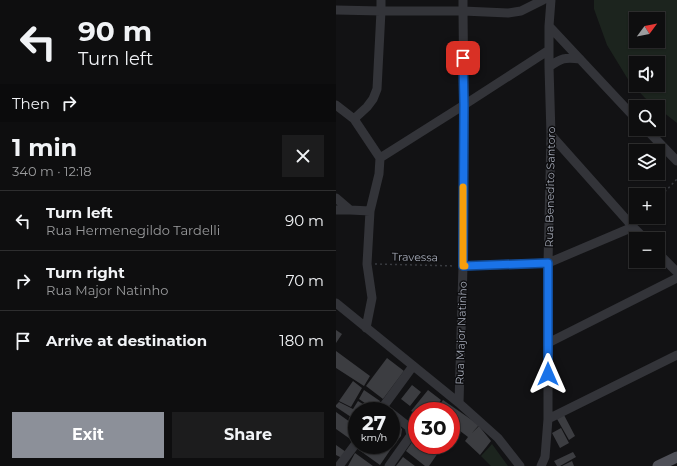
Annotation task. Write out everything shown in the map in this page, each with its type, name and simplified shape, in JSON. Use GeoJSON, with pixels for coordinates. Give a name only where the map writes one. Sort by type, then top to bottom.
{"type":"FeatureCollection","features":[{"type":"Feature","properties":{"kind":"main road"},"geometry":{"type":"LineString","coordinates":[[658,466],[677,457]]}},
{"type":"Feature","properties":{"kind":"street"},"geometry":{"type":"LineString","coordinates":[[354,119],[367,107],[373,99],[377,89],[381,0]]}},
{"type":"Feature","properties":{"kind":"street","name":"Rua Major Natinho"},"geometry":{"type":"LineString","coordinates":[[459,402],[463,266],[463,0]]}},
{"type":"Feature","properties":{"kind":"street"},"geometry":{"type":"LineString","coordinates":[[336,10],[508,13],[521,11],[542,0]]}},
{"type":"Feature","properties":{"kind":"street","name":"Rua Benedito Santoro"},"geometry":{"type":"LineString","coordinates":[[541,466],[545,457],[548,419],[548,263],[551,135],[549,26],[551,0]]}},
{"type":"Feature","properties":{"kind":"street"},"geometry":{"type":"LineString","coordinates":[[549,26],[629,112]]}},
{"type":"Feature","properties":{"kind":"street"},"geometry":{"type":"LineString","coordinates":[[380,158],[549,50]]}},
{"type":"Feature","properties":{"kind":"street"},"geometry":{"type":"LineString","coordinates":[[549,67],[562,59],[580,59]]}},
{"type":"Feature","properties":{"kind":"street"},"geometry":{"type":"LineString","coordinates":[[336,105],[354,119],[380,158],[379,174],[370,212],[367,264],[372,298],[366,328]]}},
{"type":"Feature","properties":{"kind":"street"},"geometry":{"type":"LineString","coordinates":[[551,135],[637,232]]}},
{"type":"Feature","properties":{"kind":"street"},"geometry":{"type":"LineString","coordinates":[[653,136],[677,161]]}},
{"type":"Feature","properties":{"kind":"street"},"geometry":{"type":"LineString","coordinates":[[336,198],[350,210]]}},
{"type":"Feature","properties":{"kind":"street"},"geometry":{"type":"LineString","coordinates":[[336,210],[370,212]]}},
{"type":"Feature","properties":{"kind":"street"},"geometry":{"type":"LineString","coordinates":[[463,266],[548,263],[632,227]]}},
{"type":"Feature","properties":{"kind":"street"},"geometry":{"type":"LineString","coordinates":[[665,259],[677,272]]}},
{"type":"Feature","properties":{"kind":"street"},"geometry":{"type":"LineString","coordinates":[[548,343],[677,278]]}},
{"type":"Feature","properties":{"kind":"street"},"geometry":{"type":"LineString","coordinates":[[336,303],[458,402]]}},
{"type":"Feature","properties":{"kind":"street"},"geometry":{"type":"LineString","coordinates":[[548,419],[677,355]]}},
{"type":"Feature","properties":{"kind":"street"},"geometry":{"type":"LineString","coordinates":[[389,402],[413,366]]}},
{"type":"Feature","properties":{"kind":"street"},"geometry":{"type":"LineString","coordinates":[[460,404],[498,438],[520,466]]}},
{"type":"Feature","properties":{"kind":"street"},"geometry":{"type":"LineString","coordinates":[[400,420],[409,427],[411,435],[400,450]]}},
{"type":"Feature","properties":{"kind":"street"},"geometry":{"type":"LineString","coordinates":[[339,466],[348,454]]}},
{"type":"Feature","properties":{"kind":"street"},"geometry":{"type":"LineString","coordinates":[[389,466],[398,454]]}},
{"type":"Feature","properties":{"kind":"path"},"geometry":{"type":"LineString","coordinates":[[665,192],[677,179]]}},
{"type":"Feature","properties":{"kind":"path","name":"Travessa"},"geometry":{"type":"LineString","coordinates":[[367,264],[463,266]]}},
{"type":"Feature","properties":{"kind":"shaded area"},"geometry":{"type":"Polygon","coordinates":[[[594,0],[677,0],[677,123],[665,114],[665,100],[648,100],[639,92],[665,92],[665,56],[629,56],[629,81],[607,45],[594,9],[594,0]]]}},
{"type":"Feature","properties":{"kind":"shaded area"},"geometry":{"type":"Polygon","coordinates":[[[492,444],[508,466],[491,466],[481,456],[492,444]]]}},
{"type":"Feature","properties":{"kind":"building"},"geometry":{"type":"Polygon","coordinates":[[[336,330],[342,334],[336,343],[336,330]]]}},
{"type":"Feature","properties":{"kind":"building"},"geometry":{"type":"Polygon","coordinates":[[[336,351],[370,376],[364,386],[336,368],[336,351]]]}},
{"type":"Feature","properties":{"kind":"building"},"geometry":{"type":"Polygon","coordinates":[[[387,358],[404,371],[383,399],[366,386],[387,358]]]}},
{"type":"Feature","properties":{"kind":"building"},"geometry":{"type":"Polygon","coordinates":[[[353,381],[362,388],[354,402],[348,402],[348,406],[339,401],[353,381]]]}},
{"type":"Feature","properties":{"kind":"building"},"geometry":{"type":"Polygon","coordinates":[[[412,385],[421,392],[413,402],[408,402],[408,404],[401,399],[412,385]]]}},
{"type":"Feature","properties":{"kind":"building"},"geometry":{"type":"Polygon","coordinates":[[[364,390],[380,401],[363,402],[359,399],[364,390]]]}},
{"type":"Feature","properties":{"kind":"building"},"geometry":{"type":"Polygon","coordinates":[[[428,390],[441,400],[440,402],[418,402],[428,390]]]}},
{"type":"Feature","properties":{"kind":"building"},"geometry":{"type":"Polygon","coordinates":[[[339,402],[348,406],[348,415],[336,407],[339,402]]]}},
{"type":"Feature","properties":{"kind":"building"},"geometry":{"type":"Polygon","coordinates":[[[336,412],[348,421],[348,437],[336,429],[336,412]]]}},
{"type":"Feature","properties":{"kind":"building"},"geometry":{"type":"Polygon","coordinates":[[[460,412],[479,425],[472,433],[479,426],[491,441],[480,455],[465,441],[468,437],[460,431],[460,412]]]}},
{"type":"Feature","properties":{"kind":"building"},"geometry":{"type":"Polygon","coordinates":[[[564,415],[575,436],[569,440],[557,419],[564,415]]]}},
{"type":"Feature","properties":{"kind":"building"},"geometry":{"type":"Polygon","coordinates":[[[400,427],[402,429],[400,437],[400,427]]]}},
{"type":"Feature","properties":{"kind":"building"},"geometry":{"type":"Polygon","coordinates":[[[561,428],[569,443],[560,448],[552,433],[561,428]]]}},
{"type":"Feature","properties":{"kind":"building"},"geometry":{"type":"Polygon","coordinates":[[[336,445],[346,452],[342,458],[336,455],[336,445]]]}},
{"type":"Feature","properties":{"kind":"building"},"geometry":{"type":"Polygon","coordinates":[[[573,452],[576,457],[560,466],[557,466],[554,461],[573,452]]]}},
{"type":"Feature","properties":{"kind":"building"},"geometry":{"type":"Polygon","coordinates":[[[354,454],[356,454],[373,466],[348,466],[354,454]]]}},
{"type":"Feature","properties":{"kind":"building"},"geometry":{"type":"Polygon","coordinates":[[[365,454],[388,454],[380,465],[365,454]]]}},
{"type":"Feature","properties":{"kind":"building"},"geometry":{"type":"Polygon","coordinates":[[[410,454],[437,454],[429,466],[425,466],[410,454]]]}},
{"type":"Feature","properties":{"kind":"building"},"geometry":{"type":"Polygon","coordinates":[[[403,457],[415,466],[396,466],[403,457]]]}},
{"type":"Feature","properties":{"kind":"building"},"geometry":{"type":"Polygon","coordinates":[[[572,461],[574,466],[562,466],[572,461]]]}},
{"type":"Feature","properties":{"kind":"slow traffic"},"geometry":{"type":"LineString","coordinates":[[463,187],[463,266],[465,266]]}},
{"type":"Feature","properties":{"kind":"route"},"geometry":{"type":"LineString","coordinates":[[463,58],[463,266],[548,263],[548,374]]}}]}
